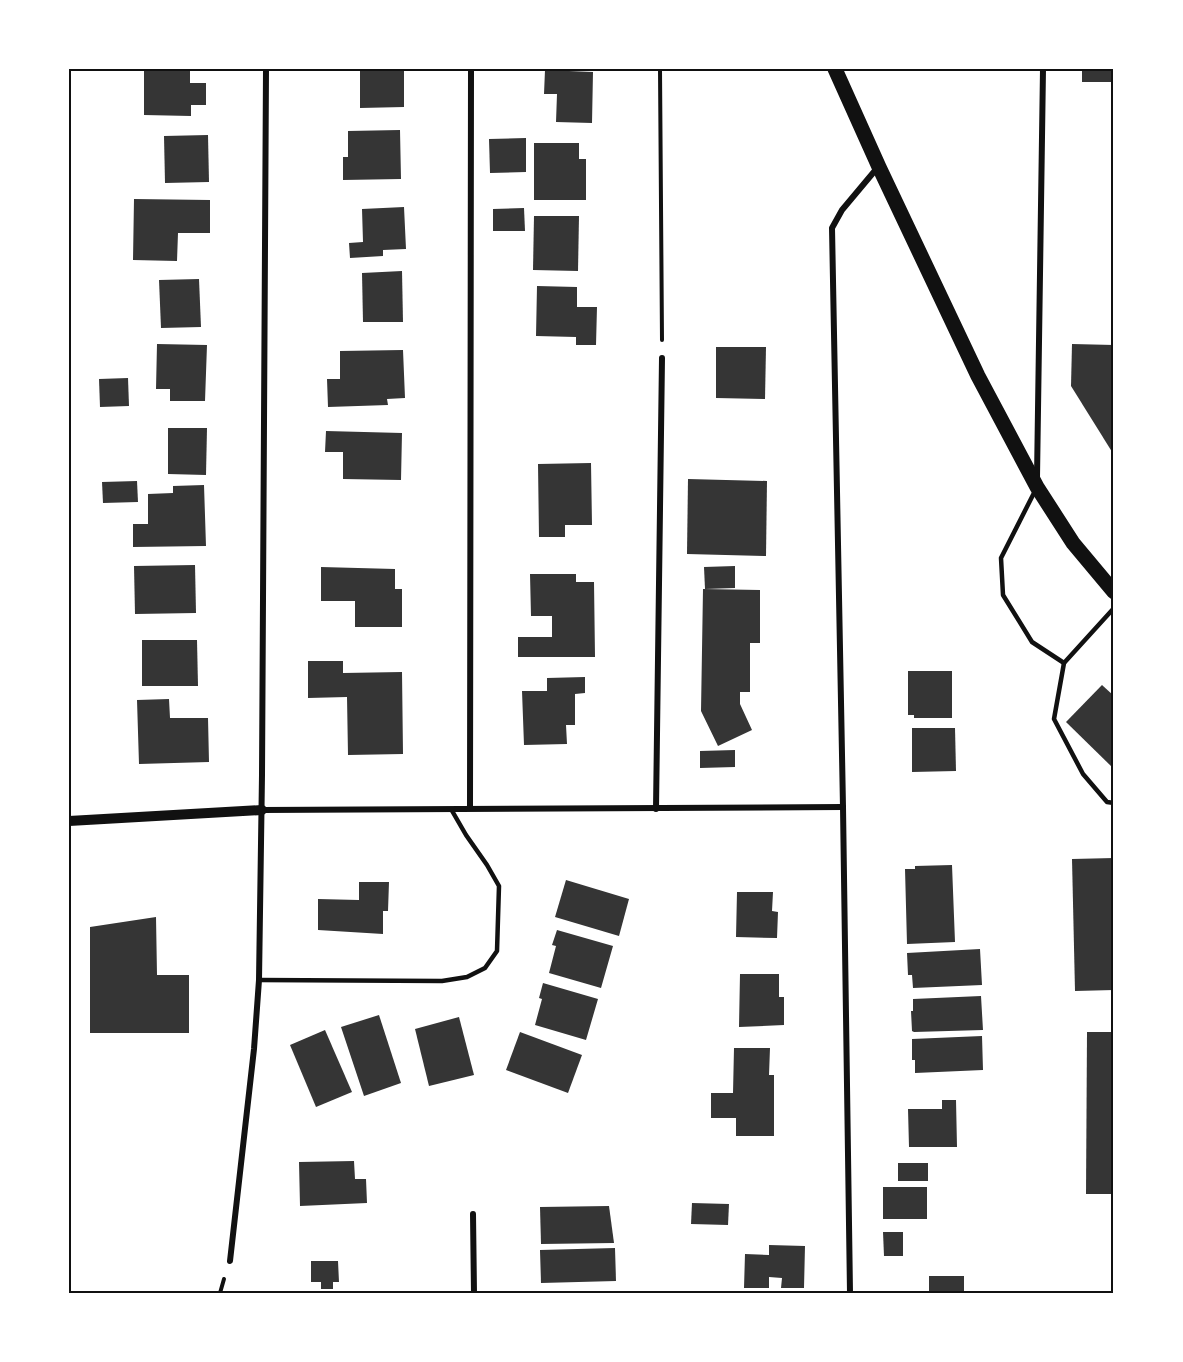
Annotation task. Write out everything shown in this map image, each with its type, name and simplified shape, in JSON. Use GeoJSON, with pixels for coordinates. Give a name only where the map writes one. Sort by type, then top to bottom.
{"type":"FeatureCollection","features":[{"type":"Feature","properties":{"kind":"main road"},"geometry":{"type":"LineString","coordinates":[[835,69],[978,376],[1036,488],[1073,543],[1114,592]]}},
{"type":"Feature","properties":{"kind":"street"},"geometry":{"type":"LineString","coordinates":[[230,1261],[254,1049],[259,980],[266,69]]}},
{"type":"Feature","properties":{"kind":"street"},"geometry":{"type":"LineString","coordinates":[[470,808],[471,69]]}},
{"type":"Feature","properties":{"kind":"street"},"geometry":{"type":"LineString","coordinates":[[1036,488],[1043,69]]}},
{"type":"Feature","properties":{"kind":"street"},"geometry":{"type":"LineString","coordinates":[[850,1293],[832,228],[842,210],[879,167]]}},
{"type":"Feature","properties":{"kind":"street"},"geometry":{"type":"LineString","coordinates":[[656,808],[662,358]]}},
{"type":"Feature","properties":{"kind":"street"},"geometry":{"type":"LineString","coordinates":[[69,821],[262,810],[843,807]]}},
{"type":"Feature","properties":{"kind":"street"},"geometry":{"type":"LineString","coordinates":[[473,1214],[474,1293]]}},
{"type":"Feature","properties":{"kind":"lane"},"geometry":{"type":"LineString","coordinates":[[1036,488],[1001,558],[1003,595],[1032,642],[1064,663]]}},
{"type":"Feature","properties":{"kind":"lane"},"geometry":{"type":"LineString","coordinates":[[1114,608],[1064,663],[1053,719],[1083,774],[1107,802],[1114,803]]}},
{"type":"Feature","properties":{"kind":"lane"},"geometry":{"type":"LineString","coordinates":[[259,980],[442,981],[467,977],[485,968],[497,951],[499,886],[451,809]]}},
{"type":"Feature","properties":{"kind":"path"},"geometry":{"type":"LineString","coordinates":[[660,69],[662,358]]}},
{"type":"Feature","properties":{"kind":"building"},"geometry":{"type":"Polygon","coordinates":[[[144,69],[190,69],[190,83],[206,83],[206,105],[191,105],[191,116],[144,115],[144,69]]]}},
{"type":"Feature","properties":{"kind":"building"},"geometry":{"type":"Polygon","coordinates":[[[360,69],[404,69],[404,107],[360,108],[360,69]]]}},
{"type":"Feature","properties":{"kind":"building"},"geometry":{"type":"Polygon","coordinates":[[[1082,69],[1114,69],[1114,82],[1082,82],[1082,69]]]}},
{"type":"Feature","properties":{"kind":"building"},"geometry":{"type":"Polygon","coordinates":[[[545,70],[593,72],[592,123],[556,122],[557,94],[544,94],[545,70]]]}},
{"type":"Feature","properties":{"kind":"building"},"geometry":{"type":"Polygon","coordinates":[[[400,130],[401,179],[343,180],[343,157],[348,157],[348,131],[400,130]]]}},
{"type":"Feature","properties":{"kind":"building"},"geometry":{"type":"Polygon","coordinates":[[[208,135],[209,182],[165,183],[164,136],[208,135]]]}},
{"type":"Feature","properties":{"kind":"building"},"geometry":{"type":"Polygon","coordinates":[[[526,138],[526,172],[490,173],[489,139],[526,138]]]}},
{"type":"Feature","properties":{"kind":"building"},"geometry":{"type":"Polygon","coordinates":[[[534,143],[579,143],[579,159],[586,159],[586,200],[534,200],[534,143]]]}},
{"type":"Feature","properties":{"kind":"building"},"geometry":{"type":"Polygon","coordinates":[[[134,199],[210,200],[210,233],[178,233],[177,261],[133,260],[134,199]]]}},
{"type":"Feature","properties":{"kind":"building"},"geometry":{"type":"Polygon","coordinates":[[[404,207],[406,249],[383,250],[383,256],[350,258],[349,243],[363,242],[362,209],[404,207]]]}},
{"type":"Feature","properties":{"kind":"building"},"geometry":{"type":"Polygon","coordinates":[[[524,208],[525,231],[493,231],[493,209],[524,208]]]}},
{"type":"Feature","properties":{"kind":"building"},"geometry":{"type":"Polygon","coordinates":[[[534,216],[579,216],[578,271],[533,270],[534,216]]]}},
{"type":"Feature","properties":{"kind":"building"},"geometry":{"type":"Polygon","coordinates":[[[402,271],[403,322],[363,322],[362,273],[402,271]]]}},
{"type":"Feature","properties":{"kind":"building"},"geometry":{"type":"Polygon","coordinates":[[[199,279],[201,327],[161,328],[159,280],[199,279]]]}},
{"type":"Feature","properties":{"kind":"building"},"geometry":{"type":"Polygon","coordinates":[[[537,286],[577,287],[577,307],[597,307],[596,345],[576,345],[576,337],[536,336],[537,286]]]}},
{"type":"Feature","properties":{"kind":"building"},"geometry":{"type":"Polygon","coordinates":[[[157,344],[207,345],[205,401],[170,401],[170,389],[156,389],[157,344]]]}},
{"type":"Feature","properties":{"kind":"building"},"geometry":{"type":"Polygon","coordinates":[[[1072,344],[1114,345],[1114,455],[1071,386],[1072,344]]]}},
{"type":"Feature","properties":{"kind":"building"},"geometry":{"type":"Polygon","coordinates":[[[716,347],[766,347],[765,399],[716,398],[716,347]]]}},
{"type":"Feature","properties":{"kind":"building"},"geometry":{"type":"Polygon","coordinates":[[[403,350],[405,398],[387,399],[388,405],[328,407],[327,379],[340,379],[340,351],[403,350]]]}},
{"type":"Feature","properties":{"kind":"building"},"geometry":{"type":"Polygon","coordinates":[[[128,378],[129,406],[100,407],[99,379],[128,378]]]}},
{"type":"Feature","properties":{"kind":"building"},"geometry":{"type":"Polygon","coordinates":[[[168,428],[207,428],[206,475],[168,474],[168,428]]]}},
{"type":"Feature","properties":{"kind":"building"},"geometry":{"type":"Polygon","coordinates":[[[326,431],[402,433],[401,480],[343,479],[343,452],[325,452],[326,431]]]}},
{"type":"Feature","properties":{"kind":"building"},"geometry":{"type":"Polygon","coordinates":[[[591,463],[592,525],[565,525],[565,537],[539,537],[538,464],[591,463]]]}},
{"type":"Feature","properties":{"kind":"building"},"geometry":{"type":"Polygon","coordinates":[[[688,479],[767,481],[766,556],[687,554],[688,479]]]}},
{"type":"Feature","properties":{"kind":"building"},"geometry":{"type":"Polygon","coordinates":[[[137,481],[138,502],[103,503],[102,482],[137,481]]]}},
{"type":"Feature","properties":{"kind":"building"},"geometry":{"type":"Polygon","coordinates":[[[204,485],[206,546],[133,547],[133,524],[148,524],[148,494],[173,493],[173,486],[204,485]]]}},
{"type":"Feature","properties":{"kind":"building"},"geometry":{"type":"Polygon","coordinates":[[[195,565],[196,613],[135,614],[134,566],[195,565]]]}},
{"type":"Feature","properties":{"kind":"building"},"geometry":{"type":"Polygon","coordinates":[[[735,566],[735,588],[705,589],[704,567],[735,566]]]}},
{"type":"Feature","properties":{"kind":"building"},"geometry":{"type":"Polygon","coordinates":[[[321,567],[395,569],[395,589],[402,589],[402,627],[355,627],[355,601],[321,601],[321,567]]]}},
{"type":"Feature","properties":{"kind":"building"},"geometry":{"type":"Polygon","coordinates":[[[530,574],[576,574],[576,582],[594,582],[595,657],[518,657],[518,637],[552,637],[552,616],[531,616],[530,574]]]}},
{"type":"Feature","properties":{"kind":"building"},"geometry":{"type":"Polygon","coordinates":[[[703,589],[760,590],[760,643],[750,643],[750,692],[740,692],[740,704],[752,730],[718,746],[701,711],[703,589]]]}},
{"type":"Feature","properties":{"kind":"building"},"geometry":{"type":"Polygon","coordinates":[[[142,640],[197,640],[198,686],[142,686],[142,640]]]}},
{"type":"Feature","properties":{"kind":"building"},"geometry":{"type":"Polygon","coordinates":[[[308,661],[343,661],[343,673],[402,672],[403,754],[348,755],[347,697],[308,698],[308,661]]]}},
{"type":"Feature","properties":{"kind":"building"},"geometry":{"type":"Polygon","coordinates":[[[908,671],[952,671],[952,718],[914,718],[914,715],[908,715],[908,671]]]}},
{"type":"Feature","properties":{"kind":"building"},"geometry":{"type":"Polygon","coordinates":[[[585,677],[585,693],[575,694],[575,725],[566,725],[567,744],[524,745],[522,691],[547,691],[547,678],[585,677]]]}},
{"type":"Feature","properties":{"kind":"building"},"geometry":{"type":"Polygon","coordinates":[[[1102,685],[1114,696],[1114,769],[1066,722],[1102,685]]]}},
{"type":"Feature","properties":{"kind":"building"},"geometry":{"type":"Polygon","coordinates":[[[169,699],[170,718],[208,718],[209,762],[139,764],[137,700],[169,699]]]}},
{"type":"Feature","properties":{"kind":"building"},"geometry":{"type":"Polygon","coordinates":[[[912,728],[955,728],[956,771],[912,772],[912,728]]]}},
{"type":"Feature","properties":{"kind":"building"},"geometry":{"type":"Polygon","coordinates":[[[735,750],[735,767],[700,768],[700,751],[735,750]]]}},
{"type":"Feature","properties":{"kind":"building"},"geometry":{"type":"Polygon","coordinates":[[[1114,858],[1114,990],[1075,991],[1072,859],[1114,858]]]}},
{"type":"Feature","properties":{"kind":"building"},"geometry":{"type":"Polygon","coordinates":[[[952,865],[955,942],[907,944],[905,869],[915,869],[915,866],[952,865]]]}},
{"type":"Feature","properties":{"kind":"building"},"geometry":{"type":"Polygon","coordinates":[[[566,880],[629,899],[619,936],[555,917],[566,880]]]}},
{"type":"Feature","properties":{"kind":"building"},"geometry":{"type":"Polygon","coordinates":[[[359,882],[389,882],[388,911],[383,911],[383,934],[318,930],[318,899],[359,900],[359,882]]]}},
{"type":"Feature","properties":{"kind":"building"},"geometry":{"type":"Polygon","coordinates":[[[737,892],[773,892],[772,911],[778,912],[777,938],[736,937],[737,892]]]}},
{"type":"Feature","properties":{"kind":"building"},"geometry":{"type":"Polygon","coordinates":[[[156,917],[157,975],[189,975],[189,1033],[90,1033],[90,927],[156,917]]]}},
{"type":"Feature","properties":{"kind":"building"},"geometry":{"type":"Polygon","coordinates":[[[557,930],[613,946],[601,988],[549,973],[556,946],[552,945],[557,930]]]}},
{"type":"Feature","properties":{"kind":"building"},"geometry":{"type":"Polygon","coordinates":[[[980,949],[982,985],[913,988],[912,975],[908,975],[907,953],[980,949]]]}},
{"type":"Feature","properties":{"kind":"building"},"geometry":{"type":"Polygon","coordinates":[[[740,974],[779,974],[779,997],[784,997],[784,1025],[739,1027],[740,974]]]}},
{"type":"Feature","properties":{"kind":"building"},"geometry":{"type":"Polygon","coordinates":[[[543,983],[598,999],[586,1040],[535,1025],[542,999],[539,998],[543,983]]]}},
{"type":"Feature","properties":{"kind":"building"},"geometry":{"type":"Polygon","coordinates":[[[981,996],[983,1030],[912,1031],[913,999],[981,996]]]}},
{"type":"Feature","properties":{"kind":"building"},"geometry":{"type":"Polygon","coordinates":[[[379,1015],[401,1083],[364,1096],[341,1027],[379,1015]]]}},
{"type":"Feature","properties":{"kind":"building"},"geometry":{"type":"Polygon","coordinates":[[[459,1017],[474,1075],[429,1086],[415,1029],[459,1017]]]}},
{"type":"Feature","properties":{"kind":"building"},"geometry":{"type":"Polygon","coordinates":[[[325,1030],[352,1092],[316,1107],[290,1045],[325,1030]]]}},
{"type":"Feature","properties":{"kind":"building"},"geometry":{"type":"Polygon","coordinates":[[[520,1032],[582,1055],[568,1093],[506,1070],[520,1032]]]}},
{"type":"Feature","properties":{"kind":"building"},"geometry":{"type":"Polygon","coordinates":[[[1087,1032],[1114,1032],[1114,1194],[1086,1194],[1087,1032]]]}},
{"type":"Feature","properties":{"kind":"building"},"geometry":{"type":"Polygon","coordinates":[[[982,1036],[983,1070],[915,1073],[915,1060],[912,1060],[912,1039],[982,1036]]]}},
{"type":"Feature","properties":{"kind":"building"},"geometry":{"type":"Polygon","coordinates":[[[734,1048],[770,1048],[769,1075],[774,1075],[774,1136],[736,1136],[736,1118],[711,1118],[711,1093],[733,1093],[734,1048]]]}},
{"type":"Feature","properties":{"kind":"building"},"geometry":{"type":"Polygon","coordinates":[[[942,1100],[956,1100],[957,1147],[909,1147],[908,1109],[942,1109],[942,1100]]]}},
{"type":"Feature","properties":{"kind":"building"},"geometry":{"type":"Polygon","coordinates":[[[354,1161],[355,1179],[366,1179],[367,1203],[300,1206],[299,1162],[354,1161]]]}},
{"type":"Feature","properties":{"kind":"building"},"geometry":{"type":"Polygon","coordinates":[[[898,1163],[928,1163],[928,1181],[898,1181],[898,1163]]]}},
{"type":"Feature","properties":{"kind":"building"},"geometry":{"type":"Polygon","coordinates":[[[883,1187],[927,1187],[927,1219],[883,1219],[883,1187]]]}},
{"type":"Feature","properties":{"kind":"building"},"geometry":{"type":"Polygon","coordinates":[[[692,1203],[729,1204],[728,1225],[691,1224],[692,1203]]]}},
{"type":"Feature","properties":{"kind":"building"},"geometry":{"type":"Polygon","coordinates":[[[609,1206],[614,1243],[541,1244],[540,1207],[609,1206]]]}},
{"type":"Feature","properties":{"kind":"building"},"geometry":{"type":"Polygon","coordinates":[[[883,1232],[903,1232],[903,1256],[884,1256],[883,1232]]]}},
{"type":"Feature","properties":{"kind":"building"},"geometry":{"type":"Polygon","coordinates":[[[769,1245],[805,1246],[804,1288],[781,1288],[782,1278],[769,1277],[769,1288],[744,1288],[745,1254],[769,1255],[769,1245]]]}},
{"type":"Feature","properties":{"kind":"building"},"geometry":{"type":"Polygon","coordinates":[[[615,1248],[616,1281],[541,1283],[540,1250],[615,1248]]]}},
{"type":"Feature","properties":{"kind":"building"},"geometry":{"type":"Polygon","coordinates":[[[311,1261],[338,1261],[339,1282],[333,1282],[333,1289],[321,1289],[321,1282],[311,1282],[311,1261]]]}},
{"type":"Feature","properties":{"kind":"building"},"geometry":{"type":"Polygon","coordinates":[[[929,1276],[964,1276],[964,1293],[929,1293],[929,1276]]]}}]}
